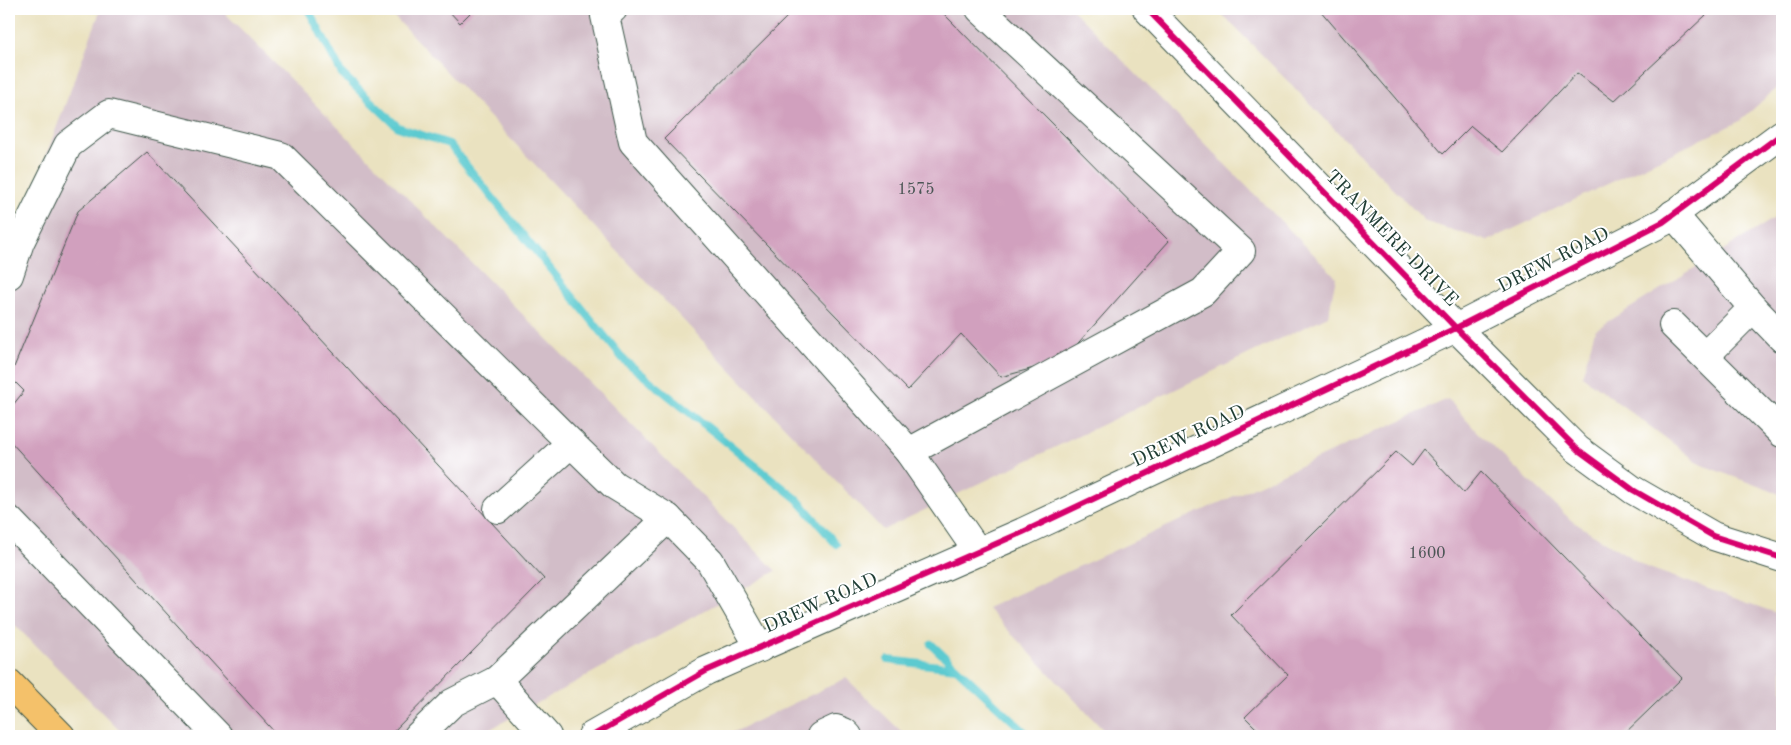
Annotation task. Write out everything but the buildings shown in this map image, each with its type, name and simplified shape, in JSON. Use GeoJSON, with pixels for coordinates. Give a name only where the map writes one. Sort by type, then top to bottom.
{"type":"FeatureCollection","features":[{"type":"Feature","properties":{"kind":"main road"},"geometry":{"type":"LineString","coordinates":[[9,683],[61,736]]}},
{"type":"Feature","properties":{"kind":"street"},"geometry":{"type":"LineString","coordinates":[[613,9],[605,16],[633,142],[909,452],[978,552]]}},
{"type":"Feature","properties":{"kind":"street"},"geometry":{"type":"LineString","coordinates":[[909,452],[1203,292],[1241,251],[980,9]]}},
{"type":"Feature","properties":{"kind":"street","name":"TRANMERE DRIVE"},"geometry":{"type":"LineString","coordinates":[[1147,9],[1456,328],[1577,449],[1633,490],[1713,536],[1782,558]]}},
{"type":"Feature","properties":{"kind":"street"},"geometry":{"type":"LineString","coordinates":[[9,275],[20,242],[68,145],[109,114],[281,156],[614,486],[668,518],[710,561],[760,648]]}},
{"type":"Feature","properties":{"kind":"street","name":"DREW ROAD"},"geometry":{"type":"LineString","coordinates":[[592,736],[706,671],[1032,528],[1456,328],[1654,227],[1782,134]]}},
{"type":"Feature","properties":{"kind":"street"},"geometry":{"type":"LineString","coordinates":[[1673,214],[1753,308],[1782,338]]}},
{"type":"Feature","properties":{"kind":"street"},"geometry":{"type":"LineString","coordinates":[[1705,356],[1753,308]]}},
{"type":"Feature","properties":{"kind":"street"},"geometry":{"type":"LineString","coordinates":[[1673,325],[1782,433]]}},
{"type":"Feature","properties":{"kind":"street"},"geometry":{"type":"LineString","coordinates":[[498,509],[571,443]]}},
{"type":"Feature","properties":{"kind":"street"},"geometry":{"type":"LineString","coordinates":[[418,736],[452,703],[497,680],[668,518]]}},
{"type":"Feature","properties":{"kind":"street"},"geometry":{"type":"LineString","coordinates":[[9,520],[218,736]]}},
{"type":"Feature","properties":{"kind":"street"},"geometry":{"type":"LineString","coordinates":[[497,680],[547,736]]}},
{"type":"Feature","properties":{"kind":"street"},"geometry":{"type":"LineString","coordinates":[[821,736],[836,729],[848,736]]}},
{"type":"Feature","properties":{"kind":"shaded area"},"geometry":{"type":"Polygon","coordinates":[[[101,9],[221,9],[776,571],[478,736],[125,736],[9,619],[9,254],[101,9]]]}},
{"type":"Feature","properties":{"kind":"shaded area"},"geometry":{"type":"Polygon","coordinates":[[[387,9],[1072,9],[1336,277],[1328,316],[883,530],[387,9]]]}},
{"type":"Feature","properties":{"kind":"shaded area"},"geometry":{"type":"Polygon","coordinates":[[[1217,9],[1782,9],[1782,83],[1740,121],[1488,241],[1426,222],[1217,9]]]}},
{"type":"Feature","properties":{"kind":"shaded area"},"geometry":{"type":"Polygon","coordinates":[[[1782,211],[1782,495],[1702,465],[1582,376],[1595,330],[1773,219],[1782,211]]]}},
{"type":"Feature","properties":{"kind":"shaded area"},"geometry":{"type":"Polygon","coordinates":[[[1448,399],[1478,433],[1572,521],[1646,567],[1782,615],[1782,736],[1109,736],[987,608],[1448,399]]]}},
{"type":"Feature","properties":{"kind":"shaded area"},"geometry":{"type":"Polygon","coordinates":[[[846,678],[906,736],[726,736],[846,678]]]}},
{"type":"Feature","properties":{"kind":"waterway"},"geometry":{"type":"LineString","coordinates":[[308,9],[342,74],[398,127],[449,144],[624,360],[797,499],[836,544]]}},
{"type":"Feature","properties":{"kind":"waterway"},"geometry":{"type":"LineString","coordinates":[[931,644],[1029,736]]}},
{"type":"Feature","properties":{"kind":"waterway"},"geometry":{"type":"LineString","coordinates":[[888,660],[956,668]]}},
{"type":"Feature","properties":{"kind":"cycle path"},"geometry":{"type":"LineString","coordinates":[[1147,9],[1456,328],[1577,449],[1633,490],[1713,536],[1782,558]]}},
{"type":"Feature","properties":{"kind":"cycle path"},"geometry":{"type":"LineString","coordinates":[[592,736],[706,671],[1023,532],[1456,328],[1663,222],[1782,134]]}}]}
